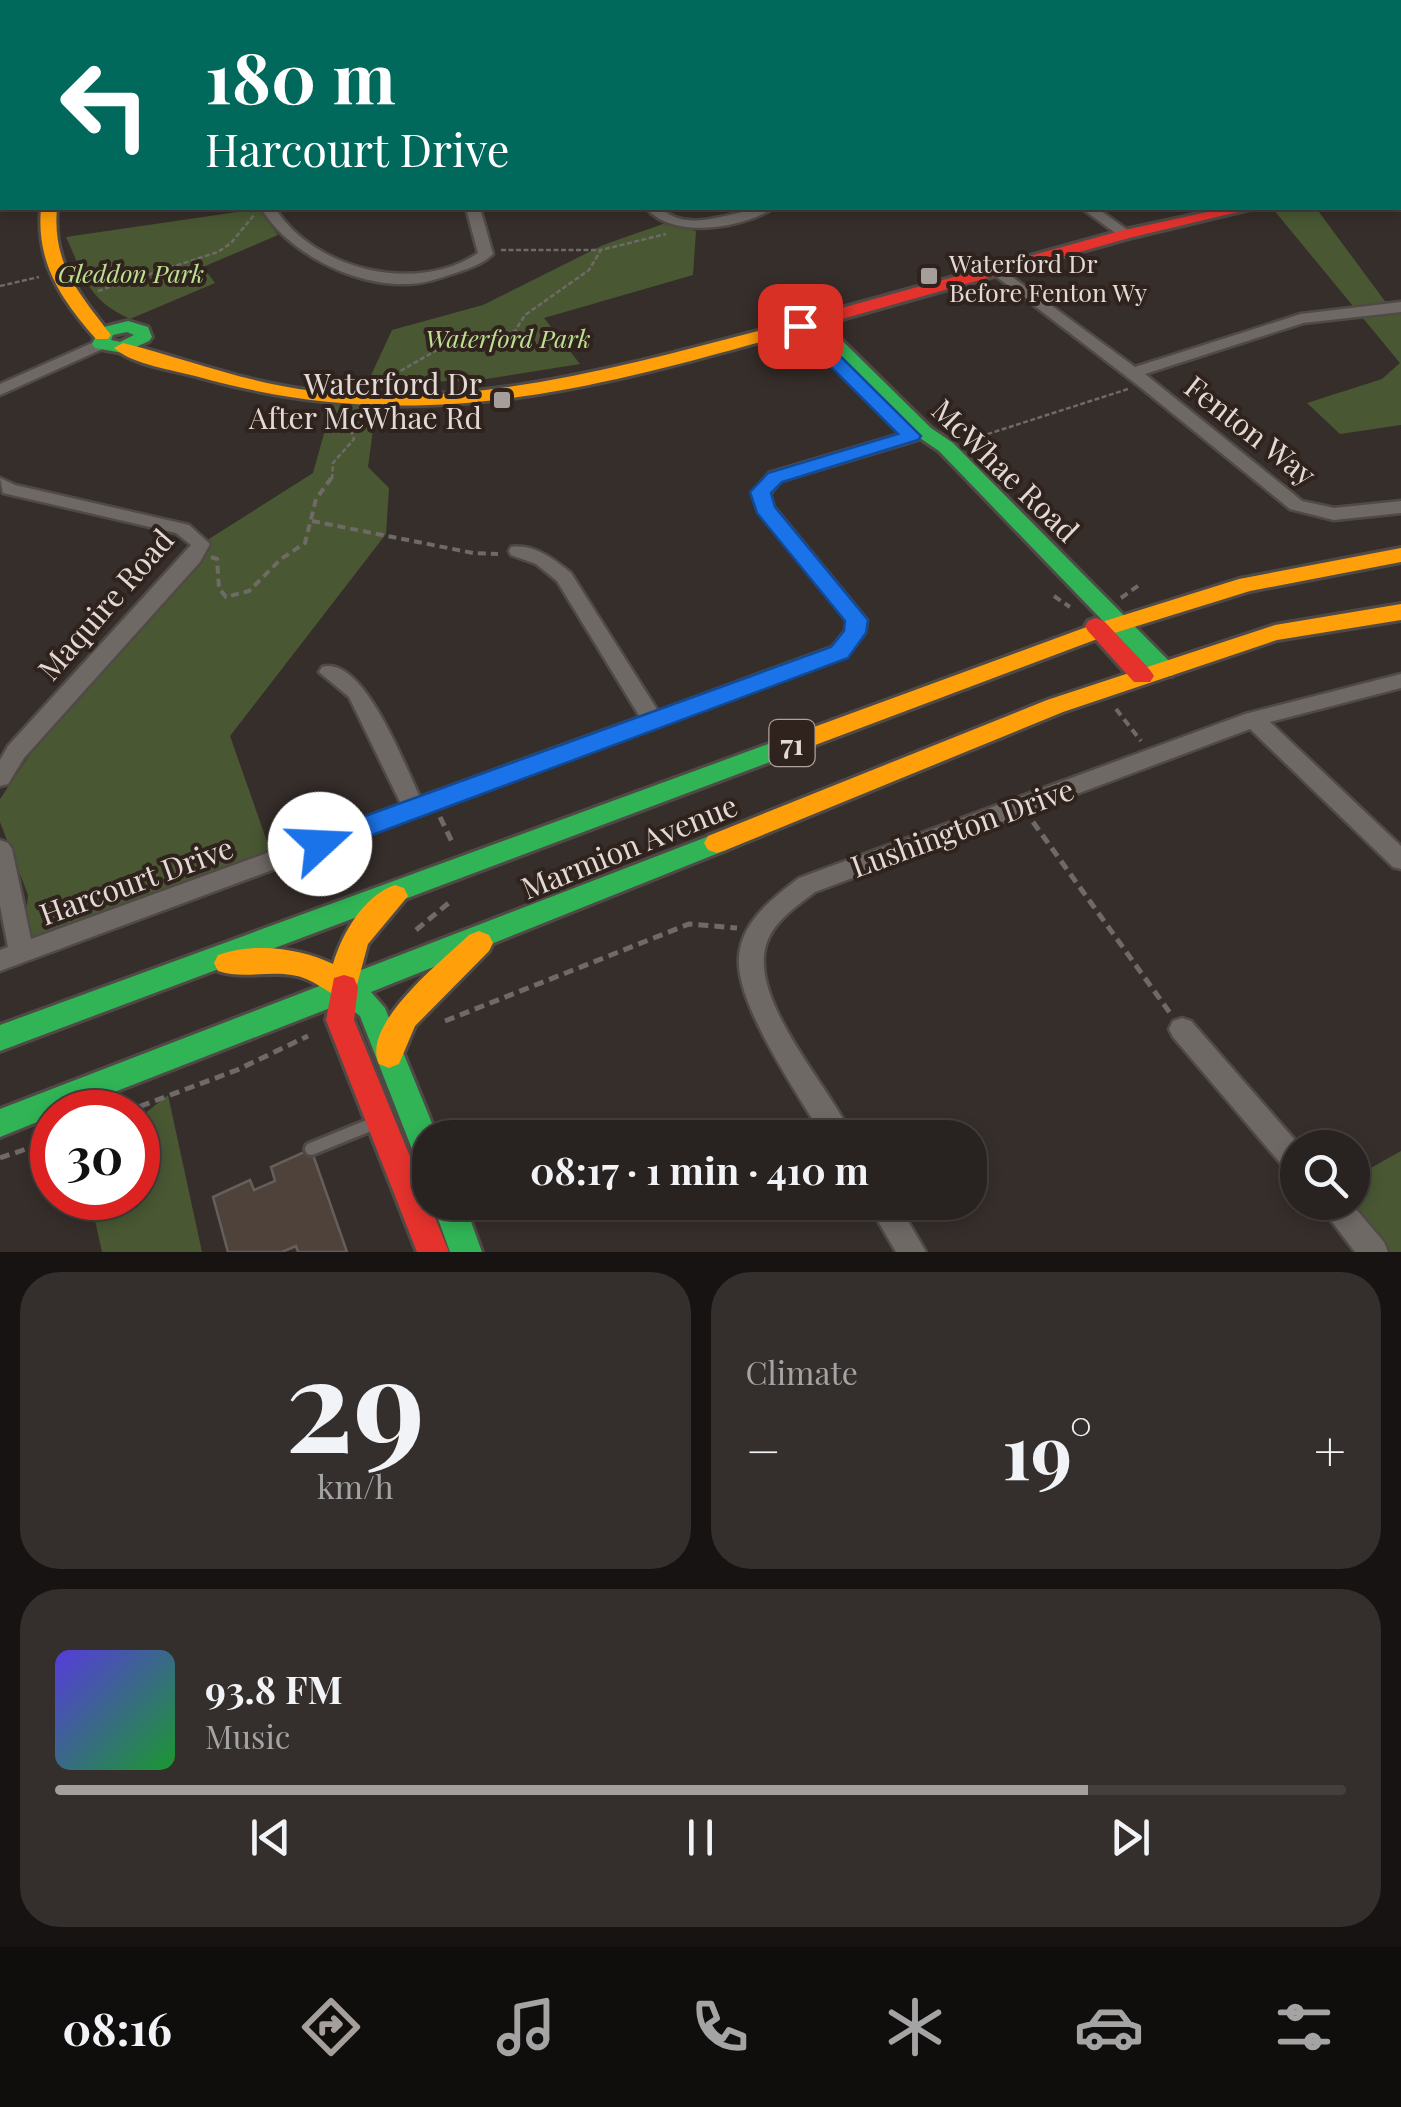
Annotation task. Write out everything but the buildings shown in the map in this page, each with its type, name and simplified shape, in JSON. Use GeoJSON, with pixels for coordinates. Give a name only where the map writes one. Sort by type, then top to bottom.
{"type":"FeatureCollection","features":[{"type":"Feature","properties":{"kind":"main road"},"geometry":{"type":"LineString","coordinates":[[49,210],[45,246],[54,274],[76,308],[118,338],[206,367],[290,385],[373,397],[468,399],[534,391],[648,367],[802,320],[1202,210]]}},
{"type":"Feature","properties":{"kind":"main road"},"geometry":{"type":"LineString","coordinates":[[63,210],[58,234],[68,268],[86,300],[118,338]]}},
{"type":"Feature","properties":{"kind":"main road"},"geometry":{"type":"LineString","coordinates":[[1122,231],[1235,210]]}},
{"type":"Feature","properties":{"kind":"main road","name":"McWhae Road"},"geometry":{"type":"LineString","coordinates":[[802,320],[1110,627]]}},
{"type":"Feature","properties":{"kind":"main road","name":"McWhae Road"},"geometry":{"type":"LineString","coordinates":[[918,434],[946,447],[1153,673]]}},
{"type":"Feature","properties":{"kind":"main road","name":"Marmion Avenue"},"geometry":{"type":"LineString","coordinates":[[0,1038],[1110,627],[1247,584],[1401,555]]}},
{"type":"Feature","properties":{"kind":"main road","name":"Marmion Avenue"},"geometry":{"type":"LineString","coordinates":[[0,1123],[344,987],[484,938],[1019,720],[1276,632],[1401,612]]}},
{"type":"Feature","properties":{"kind":"main road"},"geometry":{"type":"LineString","coordinates":[[417,881],[382,905],[364,927],[346,964],[340,1020],[433,1252]]}},
{"type":"Feature","properties":{"kind":"main road"},"geometry":{"type":"LineString","coordinates":[[390,1055],[395,1031],[404,1017],[484,938]]}},
{"type":"Feature","properties":{"kind":"main road"},"geometry":{"type":"LineString","coordinates":[[194,965],[294,962],[315,967],[344,987],[370,1008],[415,1120]]}},
{"type":"Feature","properties":{"kind":"main road"},"geometry":{"type":"LineString","coordinates":[[454,1220],[466,1252]]}},
{"type":"Feature","properties":{"kind":"street"},"geometry":{"type":"LineString","coordinates":[[269,210],[288,236],[326,257],[398,281],[414,280],[478,260],[487,250],[474,210]]}},
{"type":"Feature","properties":{"kind":"street"},"geometry":{"type":"LineString","coordinates":[[654,210],[684,224],[760,210]]}},
{"type":"Feature","properties":{"kind":"street"},"geometry":{"type":"LineString","coordinates":[[1091,210],[1122,231]]}},
{"type":"Feature","properties":{"kind":"street","name":"Fenton Way"},"geometry":{"type":"LineString","coordinates":[[993,267],[1140,378],[1296,505],[1334,514],[1401,507]]}},
{"type":"Feature","properties":{"kind":"street","name":"Fenton Way"},"geometry":{"type":"LineString","coordinates":[[1140,378],[1301,319],[1401,306]]}},
{"type":"Feature","properties":{"kind":"street"},"geometry":{"type":"LineString","coordinates":[[0,390],[118,338]]}},
{"type":"Feature","properties":{"kind":"street","name":"Harcourt Drive"},"geometry":{"type":"LineString","coordinates":[[11,958],[840,652],[856,620],[765,508],[761,492],[775,477],[918,434]]}},
{"type":"Feature","properties":{"kind":"street","name":"Maquire Road"},"geometry":{"type":"LineString","coordinates":[[0,778],[16,752],[198,551],[198,539],[182,530],[3,490]]}},
{"type":"Feature","properties":{"kind":"street"},"geometry":{"type":"LineString","coordinates":[[518,551],[543,560],[564,577],[652,719]]}},
{"type":"Feature","properties":{"kind":"street"},"geometry":{"type":"LineString","coordinates":[[329,672],[358,692],[423,804]]}},
{"type":"Feature","properties":{"kind":"street","name":"Lushington Drive"},"geometry":{"type":"LineString","coordinates":[[760,930],[770,913],[807,885],[1252,719],[1401,680]]}},
{"type":"Feature","properties":{"kind":"street"},"geometry":{"type":"LineString","coordinates":[[1252,719],[1401,860]]}},
{"type":"Feature","properties":{"kind":"street"},"geometry":{"type":"LineString","coordinates":[[0,849],[11,958]]}},
{"type":"Feature","properties":{"kind":"street"},"geometry":{"type":"LineString","coordinates":[[760,930],[750,959],[758,996],[830,1120]]}},
{"type":"Feature","properties":{"kind":"street"},"geometry":{"type":"LineString","coordinates":[[1182,1029],[1280,1142]]}},
{"type":"Feature","properties":{"kind":"street"},"geometry":{"type":"LineString","coordinates":[[892,1220],[912,1252]]}},
{"type":"Feature","properties":{"kind":"street"},"geometry":{"type":"LineString","coordinates":[[1347,1220],[1374,1252]]}},
{"type":"Feature","properties":{"kind":"lane"},"geometry":{"type":"LineString","coordinates":[[311,1150],[381,1121]]}},
{"type":"Feature","properties":{"kind":"path"},"geometry":{"type":"LineString","coordinates":[[98,291],[218,252],[231,243],[254,215],[266,210]]}},
{"type":"Feature","properties":{"kind":"path"},"geometry":{"type":"LineString","coordinates":[[487,250],[601,250],[650,242],[684,224]]}},
{"type":"Feature","properties":{"kind":"path"},"geometry":{"type":"LineString","coordinates":[[198,551],[216,560],[219,588],[226,597],[238,598],[253,590],[278,561],[305,543],[316,498],[332,482],[334,463],[354,439],[350,416],[370,407],[384,378],[434,350],[515,331],[525,315],[588,270],[601,250]]}},
{"type":"Feature","properties":{"kind":"path"},"geometry":{"type":"LineString","coordinates":[[0,286],[54,274]]}},
{"type":"Feature","properties":{"kind":"path"},"geometry":{"type":"LineString","coordinates":[[946,447],[1140,378]]}},
{"type":"Feature","properties":{"kind":"path"},"geometry":{"type":"LineString","coordinates":[[312,521],[473,553],[518,551]]}},
{"type":"Feature","properties":{"kind":"path"},"geometry":{"type":"LineString","coordinates":[[423,804],[463,864]]}},
{"type":"Feature","properties":{"kind":"path"},"geometry":{"type":"LineString","coordinates":[[1022,806],[1182,1029]]}},
{"type":"Feature","properties":{"kind":"path"},"geometry":{"type":"LineString","coordinates":[[411,935],[456,896]]}},
{"type":"Feature","properties":{"kind":"path"},"geometry":{"type":"LineString","coordinates":[[430,1028],[689,924],[760,930]]}},
{"type":"Feature","properties":{"kind":"path"},"geometry":{"type":"LineString","coordinates":[[160,1099],[237,1070],[340,1020]]}},
{"type":"Feature","properties":{"kind":"path"},"geometry":{"type":"LineString","coordinates":[[0,1158],[30,1148]]}},
{"type":"Feature","properties":{"kind":"green space","name":"Gleddon Park"},"geometry":{"type":"Polygon","coordinates":[[[251,210],[259,210],[278,235],[203,267],[215,283],[130,319],[96,295],[66,237],[251,210]]]}},
{"type":"Feature","properties":{"kind":"green space"},"geometry":{"type":"Polygon","coordinates":[[[1274,210],[1317,210],[1393,312],[1401,311],[1401,425],[1340,434],[1307,403],[1382,379],[1400,363],[1274,210]]]}},
{"type":"Feature","properties":{"kind":"green space","name":"Waterford Park"},"geometry":{"type":"Polygon","coordinates":[[[663,224],[696,231],[693,275],[544,318],[580,364],[480,380],[367,384],[392,330],[483,305],[603,245],[663,224]]]}},
{"type":"Feature","properties":{"kind":"green space"},"geometry":{"type":"Polygon","coordinates":[[[332,405],[376,407],[368,467],[389,488],[386,534],[230,736],[270,850],[82,921],[22,954],[28,895],[0,822],[0,799],[29,756],[201,544],[313,473],[332,405]]]}},
{"type":"Feature","properties":{"kind":"green space"},"geometry":{"type":"Polygon","coordinates":[[[168,1095],[202,1252],[102,1252],[95,1220],[160,1220],[160,1101],[168,1095]]]}},
{"type":"Feature","properties":{"kind":"green space"},"geometry":{"type":"Polygon","coordinates":[[[1401,1151],[1401,1252],[1382,1252],[1356,1220],[1370,1220],[1370,1168],[1401,1151]]]}},
{"type":"Feature","properties":{"kind":"traffic: fast"},"geometry":{"type":"LineString","coordinates":[[805,314],[924,432],[946,447],[1164,670]]}},
{"type":"Feature","properties":{"kind":"traffic: fast"},"geometry":{"type":"LineString","coordinates":[[128,326],[142,331],[143,337],[123,348],[101,344],[106,332],[128,326]]}},
{"type":"Feature","properties":{"kind":"traffic: fast"},"geometry":{"type":"LineString","coordinates":[[0,1038],[793,744]]}},
{"type":"Feature","properties":{"kind":"traffic: fast"},"geometry":{"type":"LineString","coordinates":[[0,1123],[717,843]]}},
{"type":"Feature","properties":{"kind":"traffic: fast"},"geometry":{"type":"LineString","coordinates":[[344,987],[371,1008],[415,1120]]}},
{"type":"Feature","properties":{"kind":"traffic: fast"},"geometry":{"type":"LineString","coordinates":[[454,1220],[466,1252]]}},
{"type":"Feature","properties":{"kind":"traffic: slow"},"geometry":{"type":"LineString","coordinates":[[49,210],[49,245],[59,278],[102,335]]}},
{"type":"Feature","properties":{"kind":"traffic: slow"},"geometry":{"type":"LineString","coordinates":[[123,348],[218,377],[291,393],[377,402],[438,401],[559,386],[797,326]]}},
{"type":"Feature","properties":{"kind":"traffic: slow"},"geometry":{"type":"LineString","coordinates":[[793,744],[1100,630],[1247,584],[1401,555]]}},
{"type":"Feature","properties":{"kind":"traffic: slow"},"geometry":{"type":"LineString","coordinates":[[717,843],[1055,706],[1275,633],[1401,612]]}},
{"type":"Feature","properties":{"kind":"traffic: slow"},"geometry":{"type":"LineString","coordinates":[[344,987],[348,960],[359,936],[395,896]]}},
{"type":"Feature","properties":{"kind":"traffic: slow"},"geometry":{"type":"LineString","coordinates":[[389,1055],[395,1031],[405,1017],[479,943]]}},
{"type":"Feature","properties":{"kind":"traffic: slow"},"geometry":{"type":"LineString","coordinates":[[228,963],[274,961],[304,965],[344,987]]}},
{"type":"Feature","properties":{"kind":"traffic: jam"},"geometry":{"type":"LineString","coordinates":[[797,326],[1126,234],[1237,210]]}},
{"type":"Feature","properties":{"kind":"traffic: jam"},"geometry":{"type":"LineString","coordinates":[[1096,626],[1142,676]]}},
{"type":"Feature","properties":{"kind":"traffic: jam"},"geometry":{"type":"LineString","coordinates":[[344,987],[340,1020],[433,1252]]}},
{"type":"Feature","properties":{"kind":"place","name":"Waterford Dr Before Fenton Wy"},"geometry":{"type":"Point","coordinates":[929,276]}},
{"type":"Feature","properties":{"kind":"place","name":"Waterford Dr After McWhae Rd"},"geometry":{"type":"Point","coordinates":[502,400]}},
{"type":"Feature","properties":{"kind":"route"},"geometry":{"type":"LineString","coordinates":[[320,844],[840,652],[855,633],[856,620],[765,508],[761,492],[775,477],[911,436],[800,326]]}}]}
